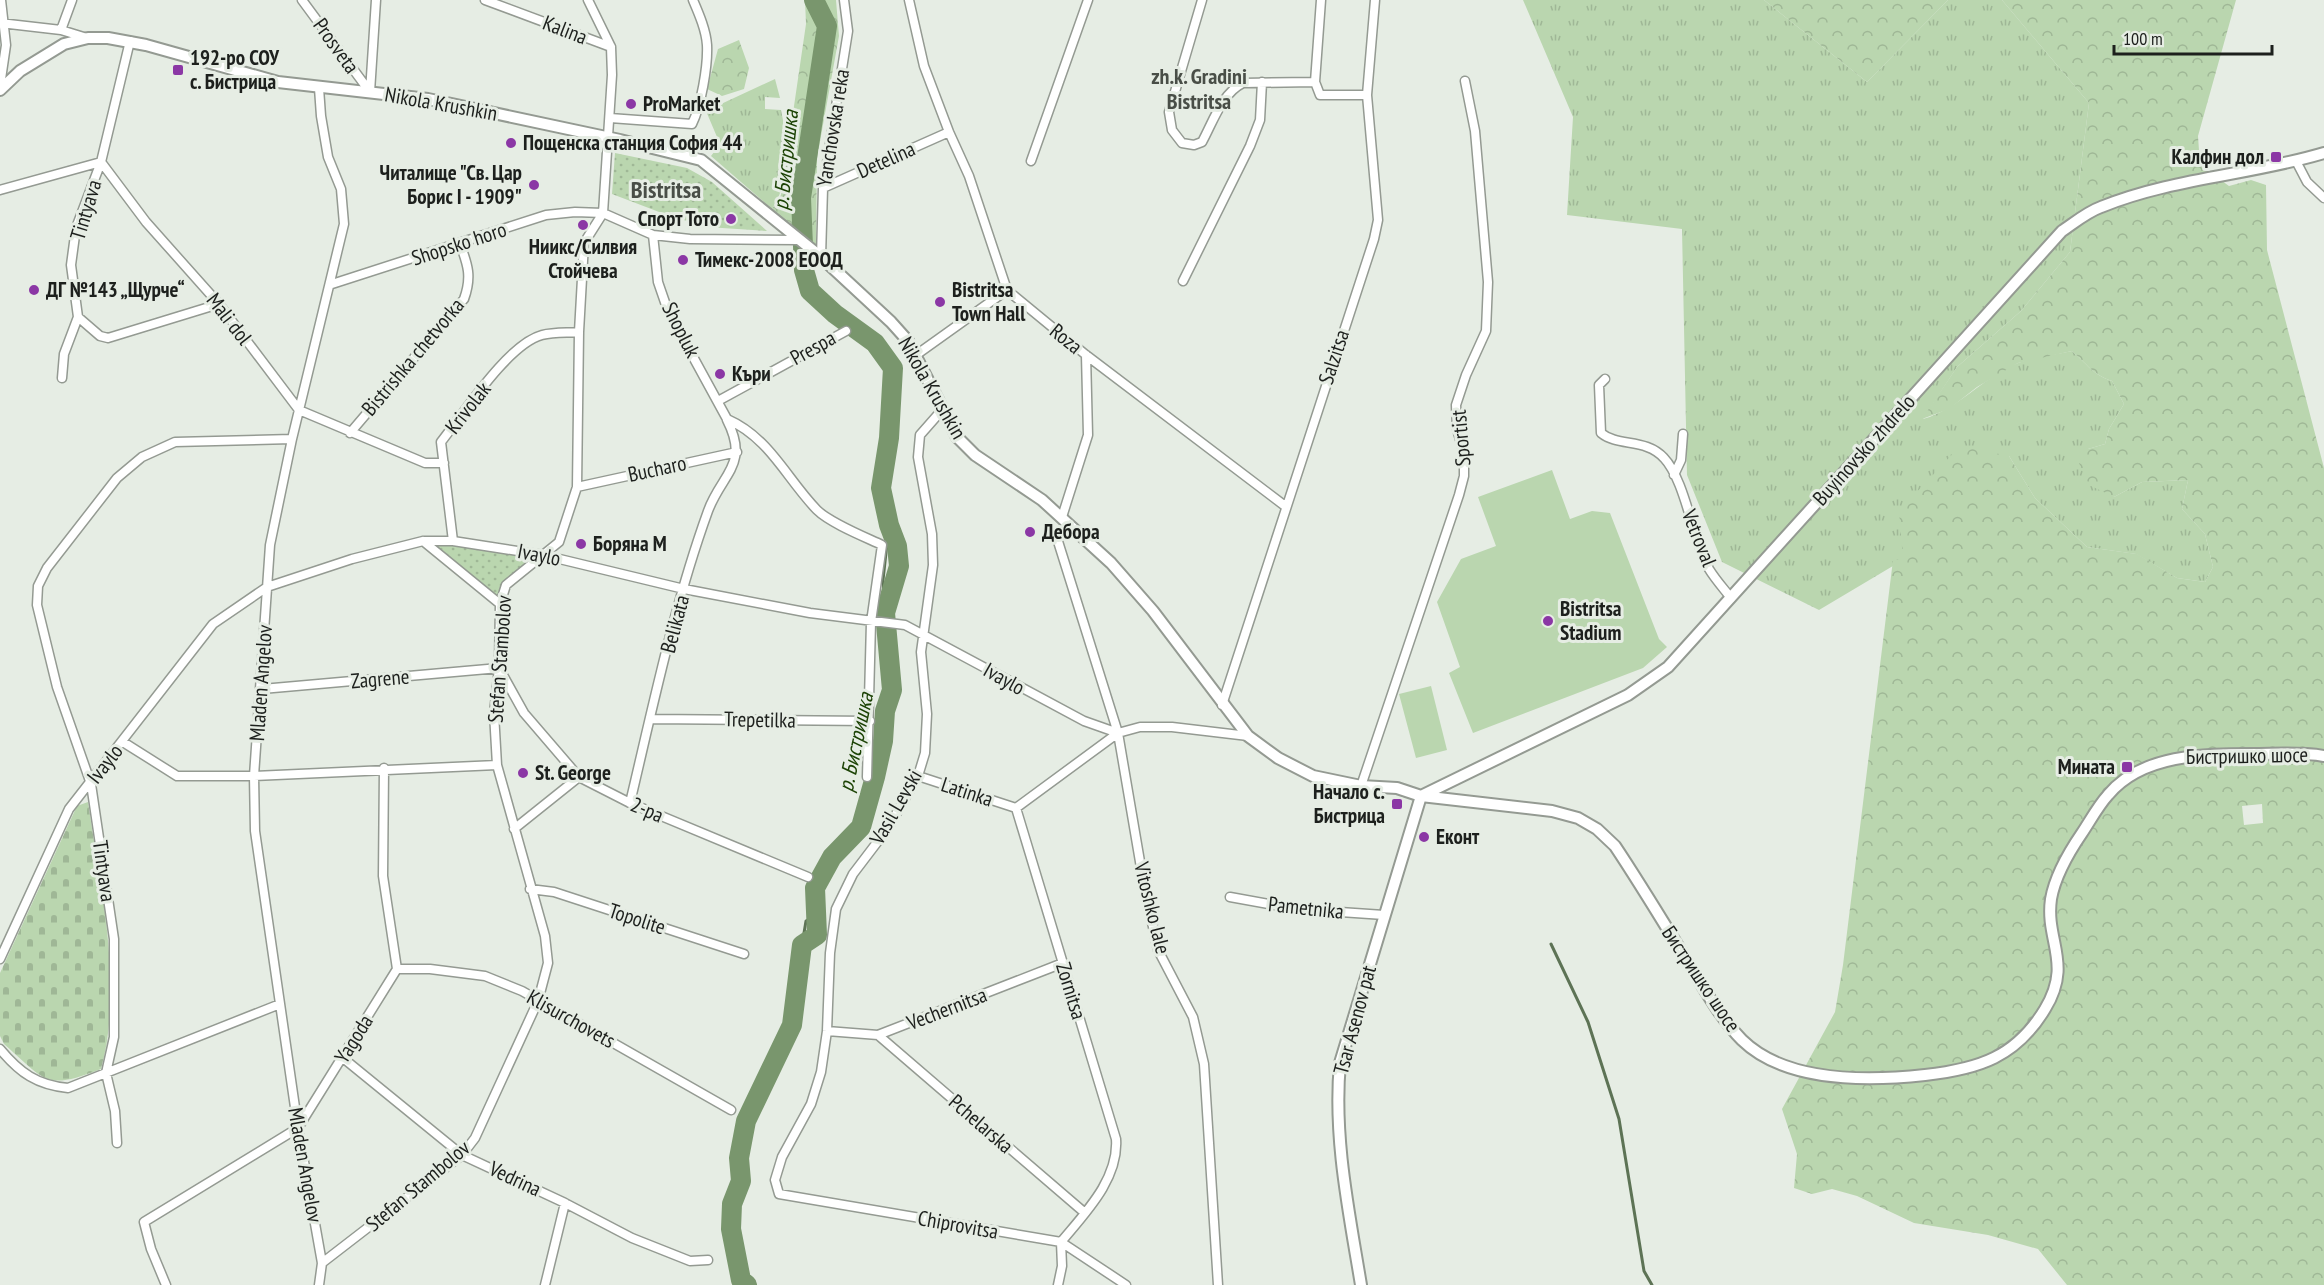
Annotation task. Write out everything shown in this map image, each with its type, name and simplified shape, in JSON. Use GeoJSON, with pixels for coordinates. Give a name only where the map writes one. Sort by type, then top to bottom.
{"type":"FeatureCollection","features":[{"type":"Feature","properties":{"kind":"street"},"geometry":{"type":"LineString","coordinates":[[0,88],[6,45],[1,0]]}},
{"type":"Feature","properties":{"kind":"street"},"geometry":{"type":"LineString","coordinates":[[61,30],[72,0]]}},
{"type":"Feature","properties":{"kind":"street","name":"Prosveta"},"geometry":{"type":"LineString","coordinates":[[302,0],[370,92]]}},
{"type":"Feature","properties":{"kind":"street"},"geometry":{"type":"LineString","coordinates":[[370,92],[376,0]]}},
{"type":"Feature","properties":{"kind":"street","name":"Kalina"},"geometry":{"type":"LineString","coordinates":[[485,0],[611,48]]}},
{"type":"Feature","properties":{"kind":"street","name":"Stefan Stambolov"},"geometry":{"type":"LineString","coordinates":[[322,1263],[462,1155],[475,1138],[538,1001],[548,963],[545,936],[496,765],[494,713],[499,668],[500,604],[506,585],[559,542],[577,487],[579,332],[584,243],[603,213],[610,118],[611,48],[588,0]]}},
{"type":"Feature","properties":{"kind":"street"},"geometry":{"type":"LineString","coordinates":[[610,118],[692,124],[698,112],[707,45],[700,15],[693,0]]}},
{"type":"Feature","properties":{"kind":"street","name":"Yanchovska reka"},"geometry":{"type":"LineString","coordinates":[[819,255],[823,188],[848,31],[844,0]]}},
{"type":"Feature","properties":{"kind":"street"},"geometry":{"type":"LineString","coordinates":[[909,0],[924,66],[949,132],[969,176],[1007,291],[916,355]]}},
{"type":"Feature","properties":{"kind":"street"},"geometry":{"type":"LineString","coordinates":[[1031,161],[1088,0]]}},
{"type":"Feature","properties":{"kind":"street"},"geometry":{"type":"LineString","coordinates":[[1202,0],[1169,112],[1172,130],[1182,143],[1194,145],[1202,142],[1233,87],[1243,83],[1262,81],[1315,82]]}},
{"type":"Feature","properties":{"kind":"street"},"geometry":{"type":"LineString","coordinates":[[1321,0],[1315,82],[1320,95],[1367,95]]}},
{"type":"Feature","properties":{"kind":"street","name":"Salzitsa"},"geometry":{"type":"LineString","coordinates":[[1222,705],[1378,220],[1367,95],[1375,0]]}},
{"type":"Feature","properties":{"kind":"street"},"geometry":{"type":"LineString","coordinates":[[2,23],[61,30],[88,38]]}},
{"type":"Feature","properties":{"kind":"street","name":"Nikola Krushkin"},"geometry":{"type":"LineString","coordinates":[[0,88],[44,55],[64,44],[88,38],[130,41],[255,77],[319,88],[428,99],[608,137],[701,160],[719,172],[819,255],[891,322],[908,341],[957,437],[975,455],[1062,517],[1111,563],[1153,611],[1222,705],[1248,736],[1278,758],[1313,776],[1361,786],[1397,788],[1420,796]]}},
{"type":"Feature","properties":{"kind":"street","name":"Tintyava"},"geometry":{"type":"LineString","coordinates":[[62,378],[64,354],[78,317],[71,265],[76,228],[101,162],[130,41]]}},
{"type":"Feature","properties":{"kind":"street"},"geometry":{"type":"LineString","coordinates":[[1183,281],[1250,146],[1260,120],[1262,81]]}},
{"type":"Feature","properties":{"kind":"street","name":"Sportist"},"geometry":{"type":"LineString","coordinates":[[1361,786],[1462,486],[1464,453],[1457,429],[1456,405],[1466,375],[1486,331],[1486,259],[1475,131],[1465,81]]}},
{"type":"Feature","properties":{"kind":"street","name":"Mladen Angelov"},"geometry":{"type":"LineString","coordinates":[[319,88],[326,147],[341,189],[344,224],[332,284],[292,439],[270,545],[262,689],[254,776],[255,831],[298,1128],[322,1263],[319,1285]]}},
{"type":"Feature","properties":{"kind":"street","name":"Detelina"},"geometry":{"type":"LineString","coordinates":[[823,188],[949,132]]}},
{"type":"Feature","properties":{"kind":"street","name":"Buyinovsko zhdrelo"},"geometry":{"type":"LineString","coordinates":[[1420,796],[1628,695],[1668,667],[2062,231],[2099,208],[2143,193],[2324,153]]}},
{"type":"Feature","properties":{"kind":"street"},"geometry":{"type":"LineString","coordinates":[[2296,161],[2307,182],[2324,198]]}},
{"type":"Feature","properties":{"kind":"street"},"geometry":{"type":"LineString","coordinates":[[0,190],[101,162]]}},
{"type":"Feature","properties":{"kind":"street","name":"Mali dol"},"geometry":{"type":"LineString","coordinates":[[101,162],[147,222],[219,304],[299,410],[425,463],[444,463]]}},
{"type":"Feature","properties":{"kind":"street","name":"Shopsko horo"},"geometry":{"type":"LineString","coordinates":[[332,284],[546,215],[575,212],[603,213],[653,235],[690,239],[799,240]]}},
{"type":"Feature","properties":{"kind":"street","name":"Shopluk"},"geometry":{"type":"LineString","coordinates":[[653,235],[658,282],[668,311],[737,438],[737,452]]}},
{"type":"Feature","properties":{"kind":"street","name":"Bistrishka chetvorka"},"geometry":{"type":"LineString","coordinates":[[350,433],[464,299],[470,283],[469,267],[460,244]]}},
{"type":"Feature","properties":{"kind":"street","name":"Roza"},"geometry":{"type":"LineString","coordinates":[[1007,291],[1086,355],[1285,506]]}},
{"type":"Feature","properties":{"kind":"street"},"geometry":{"type":"LineString","coordinates":[[78,317],[100,336],[108,338],[219,304]]}},
{"type":"Feature","properties":{"kind":"street","name":"Prespa"},"geometry":{"type":"LineString","coordinates":[[718,401],[846,331]]}},
{"type":"Feature","properties":{"kind":"street","name":"Krivolak"},"geometry":{"type":"LineString","coordinates":[[453,541],[441,442],[510,355],[528,341],[543,335],[579,332]]}},
{"type":"Feature","properties":{"kind":"street"},"geometry":{"type":"LineString","coordinates":[[1062,517],[1088,435],[1086,355]]}},
{"type":"Feature","properties":{"kind":"street","name":"Vetroval"},"geometry":{"type":"LineString","coordinates":[[1605,378],[1599,385],[1601,434],[1650,448],[1663,457],[1674,475],[1709,568],[1731,598]]}},
{"type":"Feature","properties":{"kind":"street","name":"Vasil Levski"},"geometry":{"type":"LineString","coordinates":[[779,1194],[775,1180],[782,1157],[811,1104],[821,1072],[827,1031],[830,953],[836,909],[853,874],[888,828],[918,776],[925,753],[927,714],[921,652],[933,566],[932,534],[918,457],[920,435],[942,410]]}},
{"type":"Feature","properties":{"kind":"street","name":"Vasil Levski"},"geometry":{"type":"LineString","coordinates":[[727,419],[744,427],[773,453],[819,512],[882,545],[871,622],[867,777]]}},
{"type":"Feature","properties":{"kind":"street"},"geometry":{"type":"LineString","coordinates":[[1674,475],[1681,460],[1683,434]]}},
{"type":"Feature","properties":{"kind":"street","name":"Tintyava"},"geometry":{"type":"LineString","coordinates":[[117,1143],[114,1111],[106,1072],[114,1037],[114,939],[91,784],[57,687],[38,605],[38,586],[47,568],[117,477],[142,457],[175,442],[292,439]]}},
{"type":"Feature","properties":{"kind":"street","name":"Bucharo"},"geometry":{"type":"LineString","coordinates":[[577,487],[737,452]]}},
{"type":"Feature","properties":{"kind":"street","name":"Belikata"},"geometry":{"type":"LineString","coordinates":[[630,803],[684,589],[709,509],[733,467],[737,452]]}},
{"type":"Feature","properties":{"kind":"street","name":"Vitoshko lale"},"geometry":{"type":"LineString","coordinates":[[1056,535],[1118,733],[1144,885],[1158,950],[1193,1017],[1204,1064],[1218,1285]]}},
{"type":"Feature","properties":{"kind":"street"},"geometry":{"type":"LineString","coordinates":[[423,541],[500,604]]}},
{"type":"Feature","properties":{"kind":"street","name":"Ivaylo"},"geometry":{"type":"LineString","coordinates":[[0,959],[69,809],[91,784],[213,624],[267,587],[352,559],[423,541],[453,541],[543,555],[684,589],[871,622],[905,625],[1084,721],[1118,733]]}},
{"type":"Feature","properties":{"kind":"street","name":"Zagrene"},"geometry":{"type":"LineString","coordinates":[[262,689],[499,668]]}},
{"type":"Feature","properties":{"kind":"street","name":"2-ра"},"geometry":{"type":"LineString","coordinates":[[499,668],[524,713],[579,777],[630,803],[808,877]]}},
{"type":"Feature","properties":{"kind":"street","name":"Trepetilka"},"geometry":{"type":"LineString","coordinates":[[650,718],[870,721]]}},
{"type":"Feature","properties":{"kind":"street"},"geometry":{"type":"LineString","coordinates":[[1016,808],[1118,733],[1140,727],[1173,727],[1248,736]]}},
{"type":"Feature","properties":{"kind":"street"},"geometry":{"type":"LineString","coordinates":[[123,742],[177,776],[254,776],[384,768],[496,765]]}},
{"type":"Feature","properties":{"kind":"street","name":"Бистришко шосе"},"geometry":{"type":"LineString","coordinates":[[1420,796],[1552,811],[1578,818],[1597,829],[1615,846],[1717,1009],[1744,1042],[1777,1062],[1805,1071],[1845,1077],[1893,1078],[1936,1074],[1991,1061],[2020,1042],[2046,1008],[2058,981],[2059,953],[2052,926],[2051,899],[2060,872],[2109,794],[2124,782],[2173,758],[2205,754],[2324,756]]}},
{"type":"Feature","properties":{"kind":"street"},"geometry":{"type":"LineString","coordinates":[[384,768],[383,876],[397,969]]}},
{"type":"Feature","properties":{"kind":"street","name":"Latinka"},"geometry":{"type":"LineString","coordinates":[[918,776],[1016,808]]}},
{"type":"Feature","properties":{"kind":"street"},"geometry":{"type":"LineString","coordinates":[[514,829],[579,777]]}},
{"type":"Feature","properties":{"kind":"street","name":"Tsar Asenov pat"},"geometry":{"type":"LineString","coordinates":[[1361,1285],[1340,1138],[1337,1099],[1341,1063],[1420,796]]}},
{"type":"Feature","properties":{"kind":"street","name":"Zornitsa"},"geometry":{"type":"LineString","coordinates":[[1016,808],[1116,1139],[1117,1152],[1113,1166],[1085,1213],[1061,1242]]}},
{"type":"Feature","properties":{"kind":"street","name":"Topolite"},"geometry":{"type":"LineString","coordinates":[[530,889],[554,892],[744,954]]}},
{"type":"Feature","properties":{"kind":"street","name":"Pametnika"},"geometry":{"type":"LineString","coordinates":[[1230,897],[1296,909],[1384,915]]}},
{"type":"Feature","properties":{"kind":"street","name":"Vechernitsa"},"geometry":{"type":"LineString","coordinates":[[827,1031],[878,1035],[1063,963]]}},
{"type":"Feature","properties":{"kind":"street","name":"Klisurchovets"},"geometry":{"type":"LineString","coordinates":[[397,969],[430,969],[485,976],[538,1001],[731,1110]]}},
{"type":"Feature","properties":{"kind":"street","name":"Yagoda"},"geometry":{"type":"LineString","coordinates":[[166,1285],[151,1249],[144,1222],[298,1128],[397,969]]}},
{"type":"Feature","properties":{"kind":"street"},"geometry":{"type":"LineString","coordinates":[[0,1049],[26,1074],[45,1086],[68,1088],[280,1004]]}},
{"type":"Feature","properties":{"kind":"street","name":"Pchelarska"},"geometry":{"type":"LineString","coordinates":[[878,1035],[1085,1213]]}},
{"type":"Feature","properties":{"kind":"street","name":"Vedrina"},"geometry":{"type":"LineString","coordinates":[[343,1058],[462,1155],[565,1203],[632,1238],[690,1261],[708,1260]]}},
{"type":"Feature","properties":{"kind":"street","name":"Chiprovitsa"},"geometry":{"type":"LineString","coordinates":[[779,1194],[1061,1242],[1126,1285]]}},
{"type":"Feature","properties":{"kind":"street"},"geometry":{"type":"LineString","coordinates":[[545,1285],[565,1203]]}},
{"type":"Feature","properties":{"kind":"street"},"geometry":{"type":"LineString","coordinates":[[1058,1285],[1062,1266],[1061,1242]]}},
{"type":"Feature","properties":{"kind":"green space"},"geometry":{"type":"Polygon","coordinates":[[[805,0],[836,0],[839,36],[817,158],[816,246],[772,209],[781,195],[806,24],[805,0]]]}},
{"type":"Feature","properties":{"kind":"green space"},"geometry":{"type":"Polygon","coordinates":[[[1523,0],[1764,0],[1867,82],[1948,0],[2002,0],[2089,103],[2070,252],[2021,311],[1957,367],[1923,419],[1960,401],[1993,376],[2018,363],[2072,351],[2095,372],[2112,381],[2124,404],[2109,429],[2105,444],[2088,449],[2114,497],[2142,482],[2188,480],[2182,509],[2205,534],[2213,567],[2205,582],[2177,578],[2136,554],[2087,547],[2035,498],[2009,456],[1903,560],[1819,610],[1722,562],[1687,475],[1682,229],[1567,215],[1573,117],[1523,0]]]}},
{"type":"Feature","properties":{"kind":"green space"},"geometry":{"type":"Polygon","coordinates":[[[1764,0],[1948,0],[1867,82],[1764,0]]]}},
{"type":"Feature","properties":{"kind":"green space"},"geometry":{"type":"Polygon","coordinates":[[[2002,0],[2236,0],[2198,136],[2200,165],[2229,186],[2251,180],[2266,185],[2267,250],[2324,468],[2324,1285],[2067,1285],[2038,1249],[1988,1235],[1914,1223],[1857,1196],[1832,1189],[1812,1194],[1794,1188],[1797,1154],[1782,1109],[1835,1012],[1843,965],[1893,560],[1903,559],[1899,511],[1960,446],[2009,456],[2035,498],[2087,547],[2137,554],[2177,578],[2205,582],[2213,567],[2205,534],[2182,509],[2188,480],[2142,482],[2114,497],[2089,485],[2078,461],[2088,449],[2105,444],[2109,429],[2124,404],[2112,381],[2095,372],[2072,351],[2018,363],[1977,387],[1949,409],[1922,419],[1957,367],[2021,311],[2070,252],[2089,103],[2002,0]],[[2262,804],[2242,806],[2244,825],[2263,823],[2262,804]]]}},
{"type":"Feature","properties":{"kind":"green space"},"geometry":{"type":"Polygon","coordinates":[[[739,40],[749,68],[744,89],[722,96],[707,89],[718,49],[739,40]]]}},
{"type":"Feature","properties":{"kind":"green space"},"geometry":{"type":"Polygon","coordinates":[[[775,79],[780,98],[765,97],[765,109],[781,110],[786,161],[782,186],[772,209],[711,156],[720,144],[706,111],[775,79]]]}},
{"type":"Feature","properties":{"kind":"green space"},"geometry":{"type":"Polygon","coordinates":[[[615,153],[687,168],[712,182],[767,231],[707,227],[612,194],[615,153]]]}},
{"type":"Feature","properties":{"kind":"green space","name":"Bistritsa Stadium"},"geometry":{"type":"Polygon","coordinates":[[[1552,470],[1570,519],[1592,511],[1610,513],[1659,639],[1667,647],[1643,668],[1473,733],[1449,673],[1460,667],[1437,602],[1461,559],[1496,546],[1478,497],[1552,470]]]}},
{"type":"Feature","properties":{"kind":"green space"},"geometry":{"type":"Polygon","coordinates":[[[423,541],[543,555],[506,585],[500,604],[423,541]]]}},
{"type":"Feature","properties":{"kind":"green space"},"geometry":{"type":"Polygon","coordinates":[[[1431,686],[1447,750],[1416,758],[1399,694],[1431,686]]]}},
{"type":"Feature","properties":{"kind":"green space"},"geometry":{"type":"Polygon","coordinates":[[[88,802],[108,936],[110,1004],[108,1037],[101,1069],[68,1080],[57,1081],[38,1074],[4,1044],[0,1036],[0,973],[77,806],[88,802]]]}},
{"type":"Feature","properties":{"kind":"waterway","name":"р. Бистришка"},"geometry":{"type":"LineString","coordinates":[[747,1285],[741,1280],[731,1229],[732,1204],[741,1181],[739,1158],[746,1121],[792,1025],[802,945],[817,935],[815,888],[832,857],[861,827],[875,777],[883,741],[885,711],[892,690],[885,613],[899,566],[897,546],[889,525],[881,488],[889,438],[893,368],[875,343],[835,314],[810,291],[804,270],[801,198],[827,26],[814,0]]}},
{"type":"Feature","properties":{"kind":"waterway"},"geometry":{"type":"LineString","coordinates":[[885,613],[883,580],[889,525]]}},
{"type":"Feature","properties":{"kind":"waterway"},"geometry":{"type":"LineString","coordinates":[[802,945],[806,921],[818,914]]}},
{"type":"Feature","properties":{"kind":"waterway"},"geometry":{"type":"LineString","coordinates":[[1551,944],[1588,1022],[1619,1119],[1644,1271],[1652,1285]]}},
{"type":"Feature","properties":{"kind":"place","name":"192-ро СОУ с. Бистрица"},"geometry":{"type":"Point","coordinates":[178,70]}},
{"type":"Feature","properties":{"kind":"place","name":"ProMarket"},"geometry":{"type":"Point","coordinates":[631,104]}},
{"type":"Feature","properties":{"kind":"place","name":"Пощенска станция София 44"},"geometry":{"type":"Point","coordinates":[511,143]}},
{"type":"Feature","properties":{"kind":"place","name":"Калфин дол"},"geometry":{"type":"Point","coordinates":[2276,157]}},
{"type":"Feature","properties":{"kind":"place","name":"Читалище \"Св. Цар Борис I - 1909\""},"geometry":{"type":"Point","coordinates":[534,185]}},
{"type":"Feature","properties":{"kind":"place","name":"Спорт Тото"},"geometry":{"type":"Point","coordinates":[731,219]}},
{"type":"Feature","properties":{"kind":"place","name":"Ниикс/Силвия Стойчева"},"geometry":{"type":"Point","coordinates":[583,225]}},
{"type":"Feature","properties":{"kind":"place","name":"Тимекс-2008 ЕООД"},"geometry":{"type":"Point","coordinates":[683,260]}},
{"type":"Feature","properties":{"kind":"place","name":"ДГ №143 „Щурче“"},"geometry":{"type":"Point","coordinates":[34,290]}},
{"type":"Feature","properties":{"kind":"place","name":"Bistritsa Town Hall"},"geometry":{"type":"Point","coordinates":[940,302]}},
{"type":"Feature","properties":{"kind":"place","name":"Къри"},"geometry":{"type":"Point","coordinates":[720,374]}},
{"type":"Feature","properties":{"kind":"place","name":"Дебора"},"geometry":{"type":"Point","coordinates":[1030,532]}},
{"type":"Feature","properties":{"kind":"place","name":"Боряна М"},"geometry":{"type":"Point","coordinates":[581,544]}},
{"type":"Feature","properties":{"kind":"place","name":"Bistritsa Stadium"},"geometry":{"type":"Point","coordinates":[1548,621]}},
{"type":"Feature","properties":{"kind":"place","name":"Мината"},"geometry":{"type":"Point","coordinates":[2127,767]}},
{"type":"Feature","properties":{"kind":"place","name":"St. George"},"geometry":{"type":"Point","coordinates":[523,773]}},
{"type":"Feature","properties":{"kind":"place","name":"Начало с. Бистрица"},"geometry":{"type":"Point","coordinates":[1397,804]}},
{"type":"Feature","properties":{"kind":"place","name":"Еконт"},"geometry":{"type":"Point","coordinates":[1424,837]}},
{"type":"Feature","properties":{"kind":"district","name":"zh.k. Gradini Bistritsa"},"geometry":{"type":"Point","coordinates":[1199,88]}},
{"type":"Feature","properties":{"kind":"district","name":"Bistritsa"},"geometry":{"type":"Point","coordinates":[666,190]}}]}
